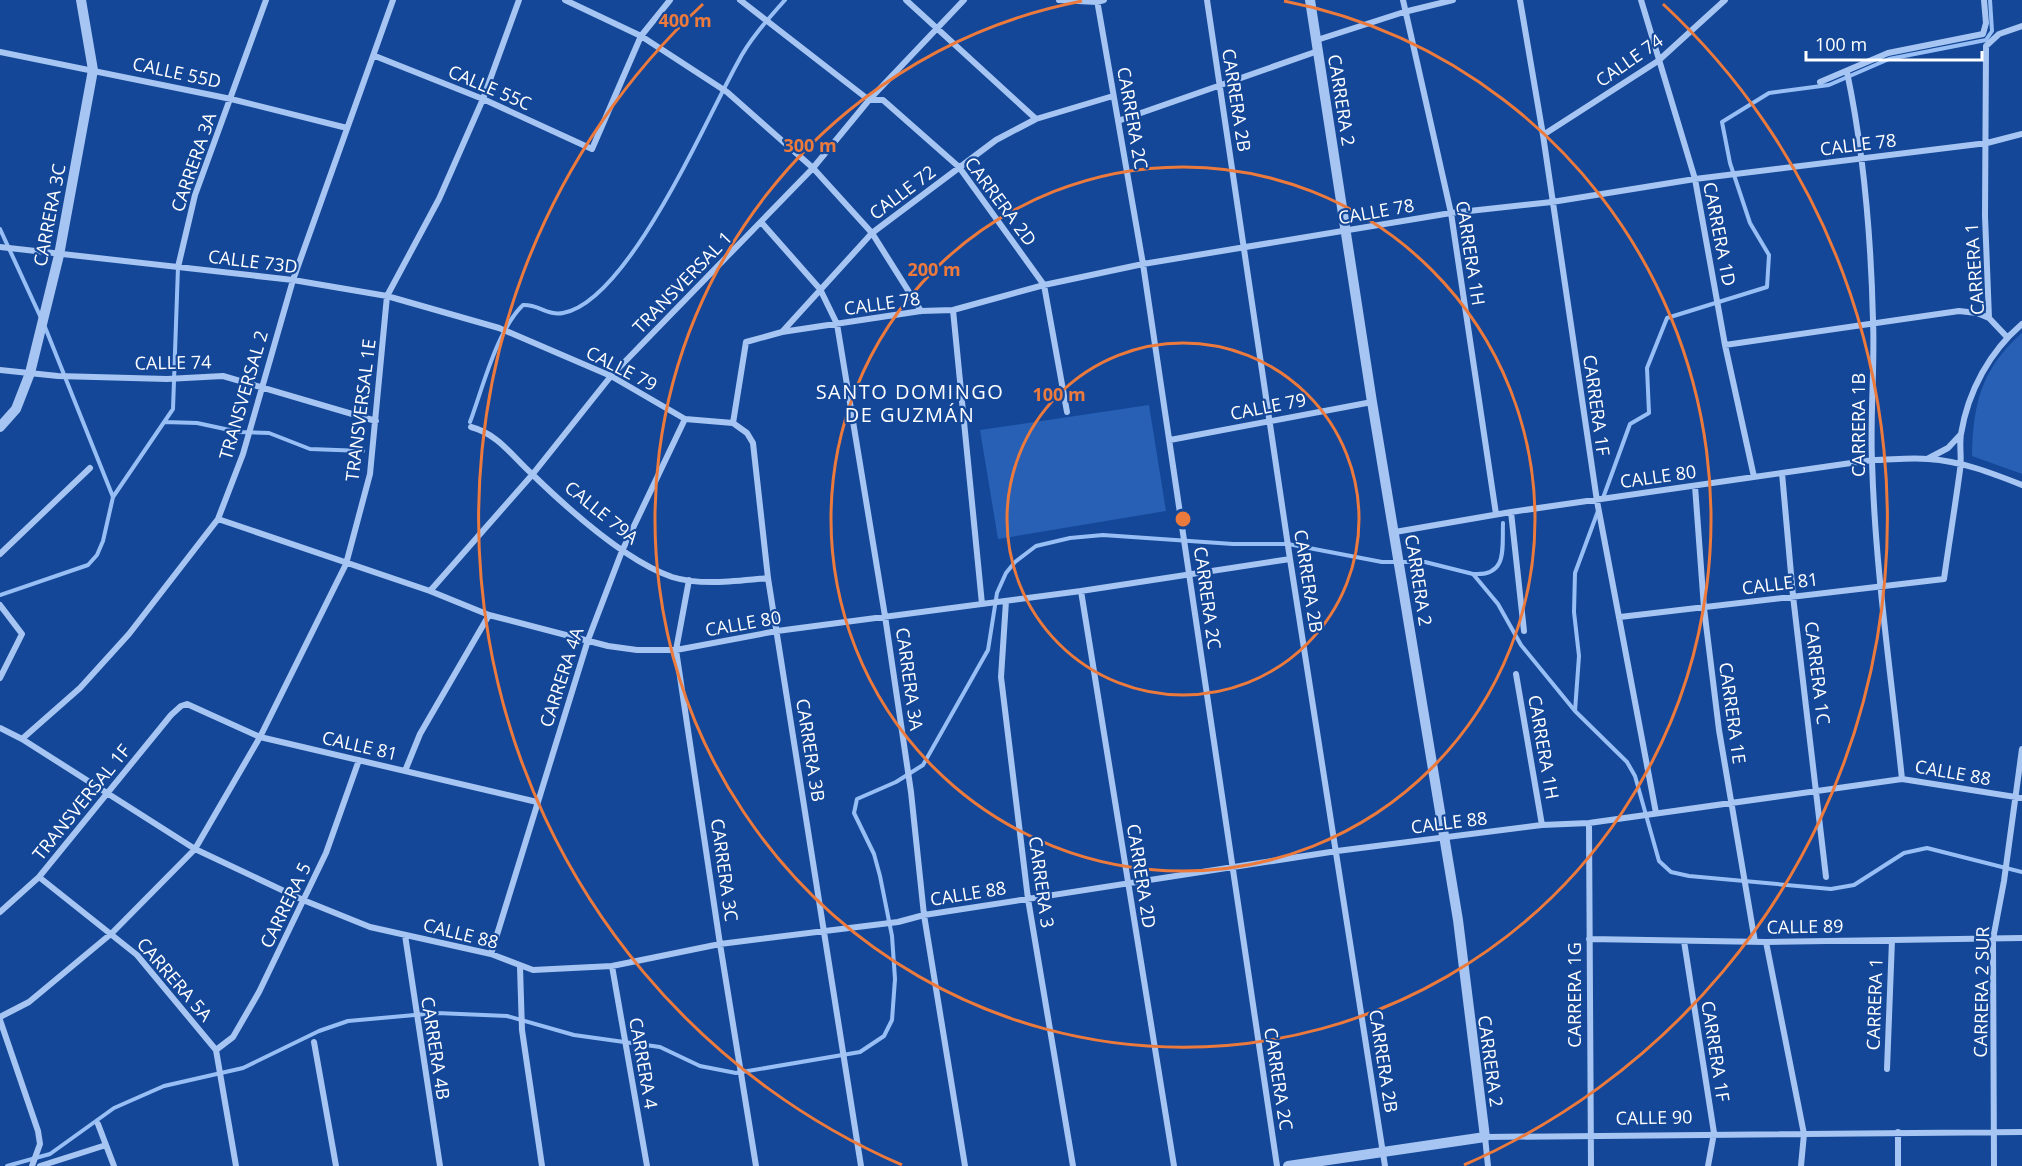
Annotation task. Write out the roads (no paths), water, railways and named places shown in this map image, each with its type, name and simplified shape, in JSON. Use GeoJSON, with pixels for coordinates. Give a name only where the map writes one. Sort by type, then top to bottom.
{"type":"FeatureCollection","features":[{"type":"Feature","properties":{"kind":"street","name":"CARRERA 3C"},"geometry":{"type":"LineString","coordinates":[[0,427],[16,410],[30,373],[42,334],[59,255],[93,70],[81,0]]}},
{"type":"Feature","properties":{"kind":"street","name":"CARRERA 3A"},"geometry":{"type":"LineString","coordinates":[[178,267],[195,195],[266,0]]}},
{"type":"Feature","properties":{"kind":"street","name":"TRANSVERSAL 2"},"geometry":{"type":"LineString","coordinates":[[22,739],[80,688],[129,634],[218,519],[246,440],[293,280],[375,56],[393,0]]}},
{"type":"Feature","properties":{"kind":"street","name":"TRANSVERSAL 1E"},"geometry":{"type":"LineString","coordinates":[[195,849],[260,737],[346,564],[370,474],[387,296],[439,199],[483,99],[519,0]]}},
{"type":"Feature","properties":{"kind":"street"},"geometry":{"type":"LineString","coordinates":[[565,0],[641,36],[716,82],[728,92],[813,168],[872,233],[921,311]]}},
{"type":"Feature","properties":{"kind":"street"},"geometry":{"type":"LineString","coordinates":[[641,36],[669,0]]}},
{"type":"Feature","properties":{"kind":"street","name":"CARRERA 2D"},"geometry":{"type":"LineString","coordinates":[[740,0],[870,100],[883,100],[959,167],[1044,285],[1067,412]]}},
{"type":"Feature","properties":{"kind":"street"},"geometry":{"type":"LineString","coordinates":[[906,0],[935,29],[1036,118]]}},
{"type":"Feature","properties":{"kind":"street","name":"TRANSVERSAL 1"},"geometry":{"type":"LineString","coordinates":[[430,591],[532,475],[611,376],[813,168],[870,100],[964,0]]}},
{"type":"Feature","properties":{"kind":"street"},"geometry":{"type":"LineString","coordinates":[[1059,0],[1099,1]]}},
{"type":"Feature","properties":{"kind":"street","name":"CARRERA 2B"},"geometry":{"type":"LineString","coordinates":[[1207,0],[1290,556],[1385,1166]]}},
{"type":"Feature","properties":{"kind":"street","name":"CARRERA 2"},"geometry":{"type":"LineString","coordinates":[[1310,0],[1372,402],[1458,920],[1488,1166]]}},
{"type":"Feature","properties":{"kind":"street","name":"CARRERA 1H"},"geometry":{"type":"LineString","coordinates":[[1403,0],[1451,213],[1496,514]]}},
{"type":"Feature","properties":{"kind":"street"},"geometry":{"type":"LineString","coordinates":[[1118,121],[1220,85],[1404,12],[1453,0]]}},
{"type":"Feature","properties":{"kind":"street","name":"CARRERA 1F"},"geometry":{"type":"LineString","coordinates":[[1520,0],[1543,135],[1596,501],[1620,617],[1654,814]]}},
{"type":"Feature","properties":{"kind":"street","name":"CARRERA 1D"},"geometry":{"type":"LineString","coordinates":[[1641,0],[1695,179],[1725,345],[1754,477]]}},
{"type":"Feature","properties":{"kind":"street","name":"CALLE 74"},"geometry":{"type":"LineString","coordinates":[[1543,135],[1658,61],[1725,0]]}},
{"type":"Feature","properties":{"kind":"street"},"geometry":{"type":"LineString","coordinates":[[1820,82],[1888,53],[1983,34],[1986,23],[1984,0]]}},
{"type":"Feature","properties":{"kind":"street","name":"CARRERA 2C"},"geometry":{"type":"LineString","coordinates":[[1099,1],[1170,440],[1277,1166]]}},
{"type":"Feature","properties":{"kind":"street","name":"CARRERA 1"},"geometry":{"type":"LineString","coordinates":[[2007,337],[1989,318],[1985,216],[1986,46],[1999,34],[2022,26]]}},
{"type":"Feature","properties":{"kind":"street","name":"CALLE 55C"},"geometry":{"type":"LineString","coordinates":[[375,56],[483,99],[592,150],[641,36]]}},
{"type":"Feature","properties":{"kind":"street","name":"CALLE 55D"},"geometry":{"type":"LineString","coordinates":[[0,52],[231,99],[347,128]]}},
{"type":"Feature","properties":{"kind":"street","name":"CARRERA 1B"},"geometry":{"type":"LineString","coordinates":[[1847,72],[1861,158],[1873,322],[1872,460],[1879,586],[1902,778]]}},
{"type":"Feature","properties":{"kind":"street","name":"CALLE 72"},"geometry":{"type":"LineString","coordinates":[[783,332],[872,233],[996,140],[1036,118],[1113,96]]}},
{"type":"Feature","properties":{"kind":"street","name":"CALLE 78"},"geometry":{"type":"LineString","coordinates":[[733,423],[744,347],[746,342],[753,338],[921,311],[953,310],[1044,285],[1143,264],[1451,213],[1552,202],[1695,179],[1987,143],[2022,134]]}},
{"type":"Feature","properties":{"kind":"street","name":"CARRERA 3A"},"geometry":{"type":"LineString","coordinates":[[761,222],[820,289],[837,324],[885,616],[911,792],[924,915],[964,1166]]}},
{"type":"Feature","properties":{"kind":"street","name":"CALLE 73D"},"geometry":{"type":"LineString","coordinates":[[0,247],[293,280],[387,296],[500,329]]}},
{"type":"Feature","properties":{"kind":"street"},"geometry":{"type":"LineString","coordinates":[[953,310],[986,603]]}},
{"type":"Feature","properties":{"kind":"street"},"geometry":{"type":"LineString","coordinates":[[1725,345],[1959,311],[1977,312],[1989,318]]}},
{"type":"Feature","properties":{"kind":"street"},"geometry":{"type":"LineString","coordinates":[[1961,464],[1961,434],[1986,365],[2007,337],[2022,324]]}},
{"type":"Feature","properties":{"kind":"street","name":"CALLE 79"},"geometry":{"type":"LineString","coordinates":[[500,329],[611,376],[685,419],[733,423]]}},
{"type":"Feature","properties":{"kind":"street","name":"CALLE 74"},"geometry":{"type":"LineString","coordinates":[[0,370],[58,376],[167,379],[182,376],[223,376],[260,389],[376,421]]}},
{"type":"Feature","properties":{"kind":"street","name":"CALLE 79"},"geometry":{"type":"LineString","coordinates":[[1170,440],[1372,402]]}},
{"type":"Feature","properties":{"kind":"street","name":"CARRERA 4A"},"geometry":{"type":"LineString","coordinates":[[491,954],[588,640],[622,551],[685,419]]}},
{"type":"Feature","properties":{"kind":"street","name":"CARRERA 3B"},"geometry":{"type":"LineString","coordinates":[[733,423],[747,433],[753,443],[768,578],[861,1166]]}},
{"type":"Feature","properties":{"kind":"street","name":"CALLE 79A"},"geometry":{"type":"LineString","coordinates":[[471,427],[495,436],[532,475],[622,551],[658,571],[689,579],[733,582],[768,578]]}},
{"type":"Feature","properties":{"kind":"street","name":"CALLE 80"},"geometry":{"type":"LineString","coordinates":[[1927,458],[1948,448],[1961,434]]}},
{"type":"Feature","properties":{"kind":"street","name":"CALLE 80"},"geometry":{"type":"LineString","coordinates":[[1395,532],[1496,514],[1872,460],[1927,458],[1961,464],[2022,485]]}},
{"type":"Feature","properties":{"kind":"street","name":"CALLE 81"},"geometry":{"type":"LineString","coordinates":[[1620,617],[1944,579],[1961,464]]}},
{"type":"Feature","properties":{"kind":"street"},"geometry":{"type":"LineString","coordinates":[[0,554],[90,468]]}},
{"type":"Feature","properties":{"kind":"street","name":"CARRERA 1C"},"geometry":{"type":"LineString","coordinates":[[1782,473],[1792,596],[1826,877]]}},
{"type":"Feature","properties":{"kind":"street","name":"CARRERA 1E"},"geometry":{"type":"LineString","coordinates":[[1695,486],[1704,608],[1731,802],[1755,942]]}},
{"type":"Feature","properties":{"kind":"street"},"geometry":{"type":"LineString","coordinates":[[1510,512],[1524,632]]}},
{"type":"Feature","properties":{"kind":"street","name":"CALLE 80"},"geometry":{"type":"LineString","coordinates":[[218,519],[430,591],[489,615],[637,650],[676,650],[885,616],[1004,602],[1189,575],[1290,556]]}},
{"type":"Feature","properties":{"kind":"street","name":"CARRERA 3C"},"geometry":{"type":"LineString","coordinates":[[689,579],[676,650],[756,1166]]}},
{"type":"Feature","properties":{"kind":"street","name":"CARRERA 2D"},"geometry":{"type":"LineString","coordinates":[[1081,591],[1174,1166]]}},
{"type":"Feature","properties":{"kind":"street","name":"CARRERA 3"},"geometry":{"type":"LineString","coordinates":[[1004,602],[1001,677],[1028,899],[1073,1166]]}},
{"type":"Feature","properties":{"kind":"street"},"geometry":{"type":"LineString","coordinates":[[0,678],[22,634],[1,606]]}},
{"type":"Feature","properties":{"kind":"street"},"geometry":{"type":"LineString","coordinates":[[405,771],[420,734],[489,615]]}},
{"type":"Feature","properties":{"kind":"street","name":"CARRERA 1H"},"geometry":{"type":"LineString","coordinates":[[1516,674],[1542,825]]}},
{"type":"Feature","properties":{"kind":"street","name":"CALLE 81"},"geometry":{"type":"LineString","coordinates":[[181,706],[187,704],[260,737],[537,802]]}},
{"type":"Feature","properties":{"kind":"street","name":"TRANSVERSAL 1F"},"geometry":{"type":"LineString","coordinates":[[0,912],[39,877],[181,706]]}},
{"type":"Feature","properties":{"kind":"street","name":"CALLE 88"},"geometry":{"type":"LineString","coordinates":[[0,728],[22,739],[195,849],[303,900],[369,927],[491,954],[520,967],[533,970],[612,966],[720,944],[898,922],[924,915],[1337,851],[1542,825],[1589,823],[1902,778],[2019,798]]}},
{"type":"Feature","properties":{"kind":"street","name":"CARRERA 2 SUR"},"geometry":{"type":"LineString","coordinates":[[1994,1166],[1993,939],[2019,798],[2022,748]]}},
{"type":"Feature","properties":{"kind":"street","name":"CARRERA 5"},"geometry":{"type":"LineString","coordinates":[[216,1050],[233,1036],[259,992],[326,854],[359,760]]}},
{"type":"Feature","properties":{"kind":"street","name":"CARRERA 1G"},"geometry":{"type":"LineString","coordinates":[[1589,823],[1591,1166]]}},
{"type":"Feature","properties":{"kind":"street"},"geometry":{"type":"LineString","coordinates":[[32,1166],[40,1144],[34,1118],[0,1019],[28,1002],[112,933],[195,849]]}},
{"type":"Feature","properties":{"kind":"street","name":"CARRERA 5A"},"geometry":{"type":"LineString","coordinates":[[39,877],[137,955],[216,1050],[236,1166]]}},
{"type":"Feature","properties":{"kind":"street","name":"CARRERA 4B"},"geometry":{"type":"LineString","coordinates":[[405,935],[440,1166]]}},
{"type":"Feature","properties":{"kind":"street","name":"CALLE 89"},"geometry":{"type":"LineString","coordinates":[[1589,939],[1766,942],[2022,938]]}},
{"type":"Feature","properties":{"kind":"street","name":"CARRERA 1"},"geometry":{"type":"LineString","coordinates":[[1887,1069],[1892,940]]}},
{"type":"Feature","properties":{"kind":"street","name":"CARRERA 1F"},"geometry":{"type":"LineString","coordinates":[[1684,941],[1714,1133],[1708,1166]]}},
{"type":"Feature","properties":{"kind":"street"},"geometry":{"type":"LineString","coordinates":[[1766,942],[1804,1134],[1801,1166]]}},
{"type":"Feature","properties":{"kind":"street","name":"CARRERA 4"},"geometry":{"type":"LineString","coordinates":[[612,966],[647,1166]]}},
{"type":"Feature","properties":{"kind":"street"},"geometry":{"type":"LineString","coordinates":[[520,967],[522,1030],[542,1166]]}},
{"type":"Feature","properties":{"kind":"street"},"geometry":{"type":"LineString","coordinates":[[314,1042],[336,1166]]}},
{"type":"Feature","properties":{"kind":"street"},"geometry":{"type":"LineString","coordinates":[[98,1124],[114,1166]]}},
{"type":"Feature","properties":{"kind":"street"},"geometry":{"type":"LineString","coordinates":[[1898,1132],[1898,1166]]}},
{"type":"Feature","properties":{"kind":"street","name":"CALLE 90"},"geometry":{"type":"LineString","coordinates":[[1288,1166],[1485,1137],[1714,1133],[2022,1132]]}},
{"type":"Feature","properties":{"kind":"street"},"geometry":{"type":"LineString","coordinates":[[40,1166],[106,1145]]}},
{"type":"Feature","properties":{"kind":"waterway"},"geometry":{"type":"LineString","coordinates":[[470,422],[498,344],[523,305],[548,312],[563,313],[588,301],[614,277],[639,243],[663,204],[743,54],[785,0]]}},
{"type":"Feature","properties":{"kind":"waterway"},"geometry":{"type":"LineString","coordinates":[[1603,498],[1630,424],[1649,413],[1647,368],[1667,318],[1767,287],[1769,255],[1750,223],[1730,163],[1722,122],[1769,93],[1829,85],[1889,59],[1986,40],[1992,31],[1990,0]]}},
{"type":"Feature","properties":{"kind":"waterway"},"geometry":{"type":"LineString","coordinates":[[0,229],[41,318]]}},
{"type":"Feature","properties":{"kind":"waterway"},"geometry":{"type":"LineString","coordinates":[[0,595],[88,565],[97,555],[103,541],[113,497],[173,409],[178,267]]}},
{"type":"Feature","properties":{"kind":"waterway"},"geometry":{"type":"LineString","coordinates":[[45,327],[113,497]]}},
{"type":"Feature","properties":{"kind":"waterway"},"geometry":{"type":"LineString","coordinates":[[165,422],[197,423],[239,432],[269,433],[310,449],[363,451]]}},
{"type":"Feature","properties":{"kind":"waterway"},"geometry":{"type":"LineString","coordinates":[[1575,711],[1579,656],[1574,612],[1575,573],[1598,511]]}},
{"type":"Feature","properties":{"kind":"waterway"},"geometry":{"type":"LineString","coordinates":[[1474,574],[1485,573],[1498,565],[1502,551],[1503,523]]}},
{"type":"Feature","properties":{"kind":"waterway"},"geometry":{"type":"LineString","coordinates":[[7,1166],[50,1154],[114,1108],[164,1086],[243,1068],[319,1031],[348,1021],[437,1013],[507,1016],[574,1035],[660,1047],[700,1066],[736,1073],[860,1052],[884,1036],[892,1020],[895,979],[892,936],[880,876],[874,854],[854,813],[857,799],[896,782],[923,765],[988,650],[997,593],[1006,573],[1015,562],[1036,546],[1070,538],[1103,535],[1233,544],[1288,544],[1382,562],[1425,562],[1473,574],[1498,604],[1521,645],[1575,711],[1627,762],[1635,776],[1659,861],[1671,872],[1689,876],[1831,889],[1854,885],[1904,853],[1927,848],[2022,872]]}},
{"type":"Feature","properties":{"kind":"district","name":"SANTO DOMINGO DE GUZMÁN"},"geometry":{"type":"Point","coordinates":[910,402]}}]}
